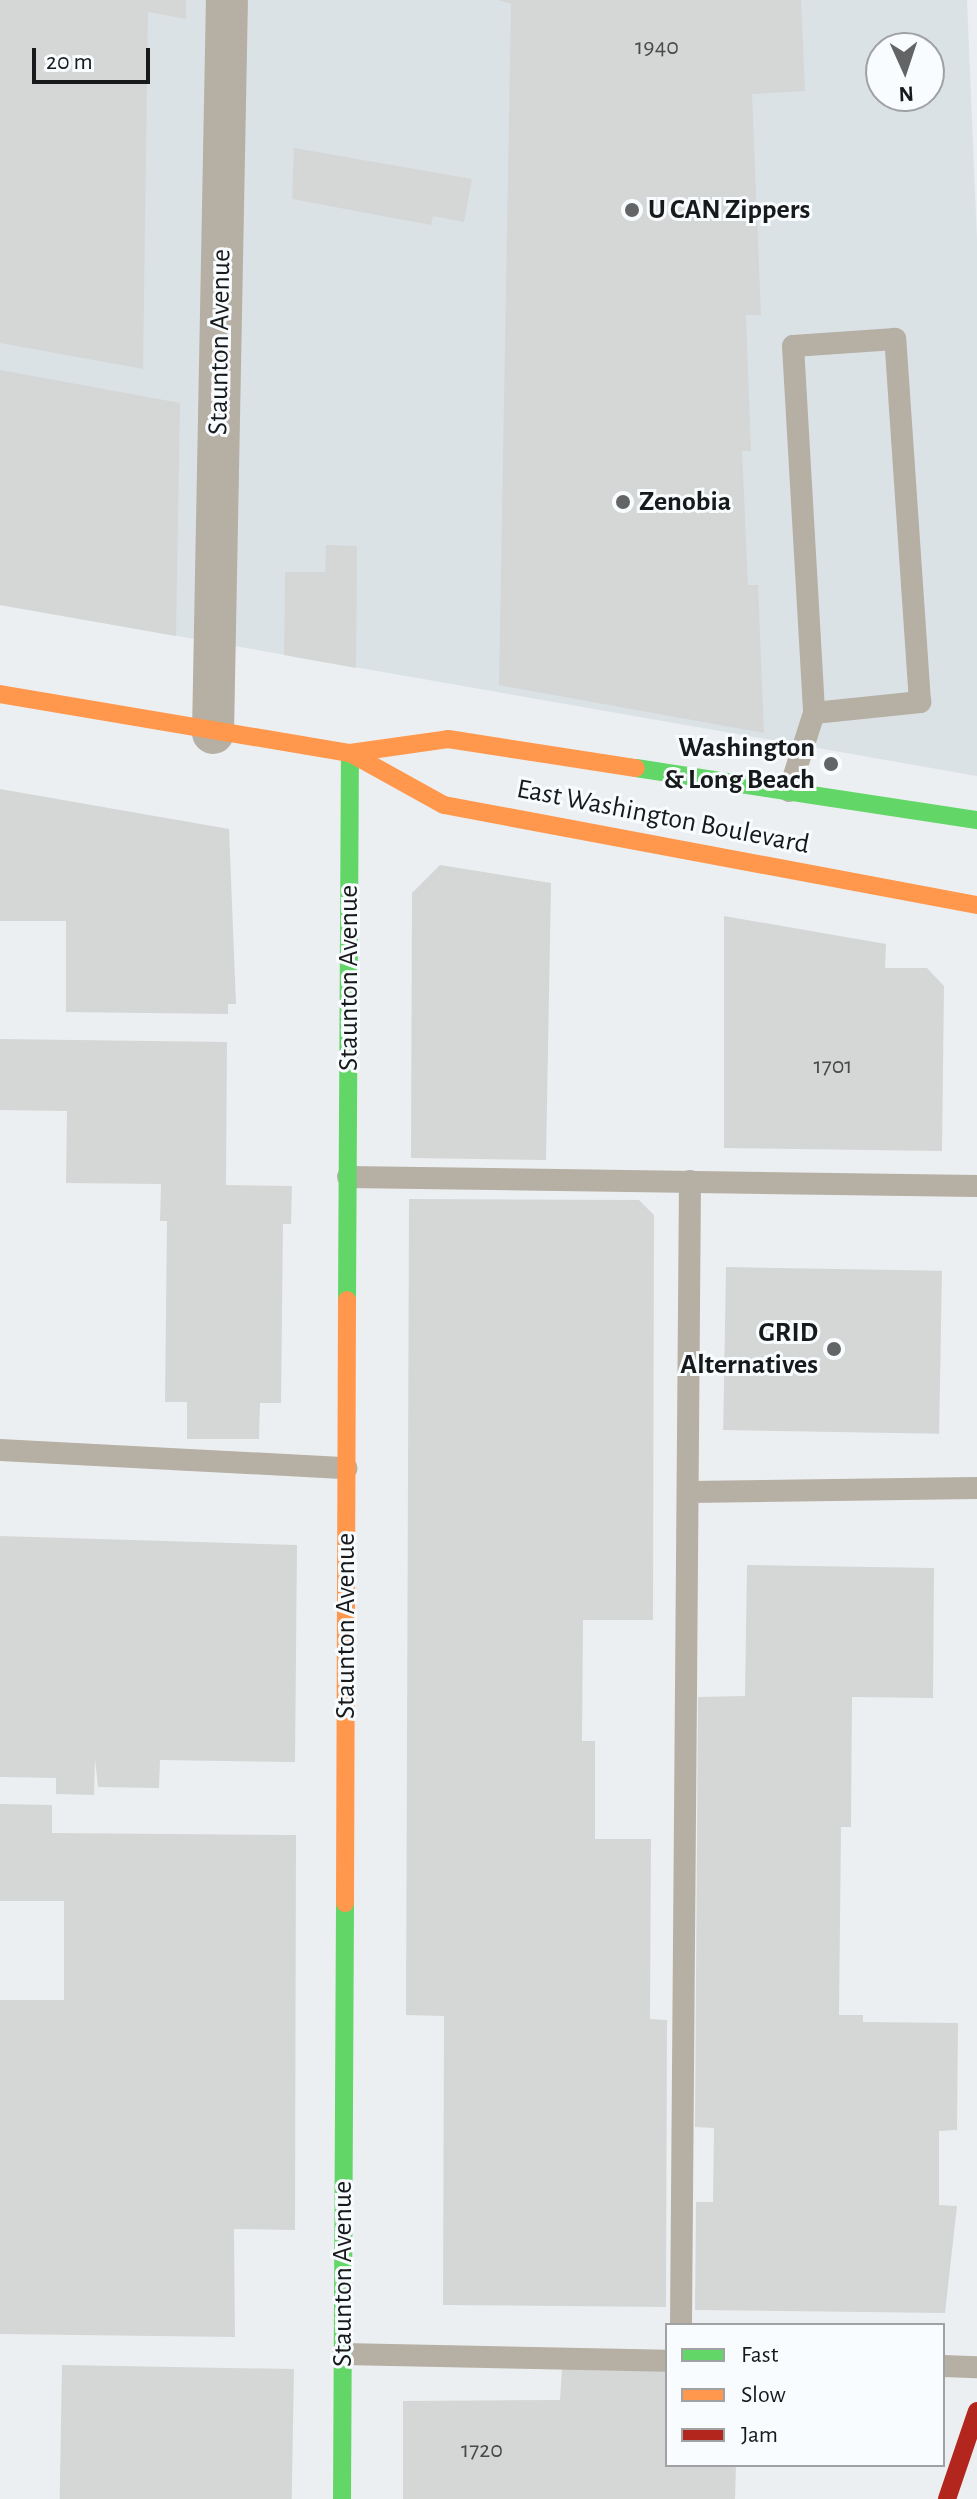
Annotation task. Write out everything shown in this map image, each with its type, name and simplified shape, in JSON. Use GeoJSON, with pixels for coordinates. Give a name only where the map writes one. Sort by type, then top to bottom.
{"type":"FeatureCollection","features":[{"type":"Feature","properties":{"kind":"street","name":"Staunton Avenue"},"geometry":{"type":"LineString","coordinates":[[213,733],[227,0]]}},
{"type":"Feature","properties":{"kind":"street","name":"East Washington Boulevard"},"geometry":{"type":"LineString","coordinates":[[0,694],[213,733],[350,753],[448,739],[977,820]]}},
{"type":"Feature","properties":{"kind":"street","name":"Staunton Avenue"},"geometry":{"type":"LineString","coordinates":[[342,2499],[350,753]]}},
{"type":"Feature","properties":{"kind":"street","name":"East Washington Boulevard"},"geometry":{"type":"LineString","coordinates":[[350,753],[444,805],[977,905]]}},
{"type":"Feature","properties":{"kind":"street"},"geometry":{"type":"LineString","coordinates":[[947,2499],[977,2411]]}},
{"type":"Feature","properties":{"kind":"lane"},"geometry":{"type":"LineString","coordinates":[[789,791],[814,713],[793,346],[895,339],[920,702],[814,713]]}},
{"type":"Feature","properties":{"kind":"lane"},"geometry":{"type":"LineString","coordinates":[[348,1177],[977,1186]]}},
{"type":"Feature","properties":{"kind":"lane"},"geometry":{"type":"LineString","coordinates":[[681,2323],[690,1181]]}},
{"type":"Feature","properties":{"kind":"lane"},"geometry":{"type":"LineString","coordinates":[[0,1450],[347,1468]]}},
{"type":"Feature","properties":{"kind":"lane"},"geometry":{"type":"LineString","coordinates":[[688,1492],[977,1488]]}},
{"type":"Feature","properties":{"kind":"lane"},"geometry":{"type":"LineString","coordinates":[[343,2354],[665,2361]]}},
{"type":"Feature","properties":{"kind":"lane"},"geometry":{"type":"LineString","coordinates":[[945,2366],[977,2367]]}},
{"type":"Feature","properties":{"kind":"shaded area"},"geometry":{"type":"Polygon","coordinates":[[[0,0],[967,0],[977,239],[977,776],[0,605],[0,0]]]}},
{"type":"Feature","properties":{"kind":"building"},"geometry":{"type":"Polygon","coordinates":[[[0,0],[186,0],[186,19],[148,12],[143,369],[0,343],[0,0]]]}},
{"type":"Feature","properties":{"kind":"building"},"geometry":{"type":"Polygon","coordinates":[[[498,0],[801,0],[805,91],[752,94],[761,315],[746,315],[751,451],[742,451],[748,585],[758,585],[764,733],[499,685],[511,4],[498,0]]]}},
{"type":"Feature","properties":{"kind":"building"},"geometry":{"type":"Polygon","coordinates":[[[294,148],[472,179],[464,222],[433,216],[431,225],[292,199],[294,148]]]}},
{"type":"Feature","properties":{"kind":"building"},"geometry":{"type":"Polygon","coordinates":[[[0,370],[180,403],[176,636],[0,605],[0,370]]]}},
{"type":"Feature","properties":{"kind":"building"},"geometry":{"type":"Polygon","coordinates":[[[326,545],[357,546],[356,668],[284,655],[285,572],[325,572],[326,545]]]}},
{"type":"Feature","properties":{"kind":"building"},"geometry":{"type":"Polygon","coordinates":[[[0,789],[229,829],[236,1004],[228,1004],[228,1014],[66,1012],[66,921],[0,921],[0,789]]]}},
{"type":"Feature","properties":{"kind":"building"},"geometry":{"type":"Polygon","coordinates":[[[440,865],[551,883],[546,1160],[411,1158],[412,893],[440,865]]]}},
{"type":"Feature","properties":{"kind":"building"},"geometry":{"type":"Polygon","coordinates":[[[724,916],[886,944],[885,968],[927,968],[944,986],[942,1151],[724,1148],[724,916]]]}},
{"type":"Feature","properties":{"kind":"building"},"geometry":{"type":"Polygon","coordinates":[[[0,1039],[227,1042],[226,1185],[292,1186],[291,1224],[283,1224],[281,1403],[260,1403],[259,1439],[187,1439],[187,1402],[165,1402],[167,1221],[160,1221],[161,1184],[66,1183],[67,1111],[0,1110],[0,1039]]]}},
{"type":"Feature","properties":{"kind":"building"},"geometry":{"type":"Polygon","coordinates":[[[409,1199],[639,1200],[654,1215],[653,1620],[583,1620],[582,1741],[595,1741],[595,1839],[651,1839],[650,2019],[667,2020],[666,2307],[443,2305],[444,2016],[406,2015],[409,1199]]]}},
{"type":"Feature","properties":{"kind":"building","name":"GRID Alternatives"},"geometry":{"type":"Polygon","coordinates":[[[726,1267],[942,1271],[939,1434],[723,1430],[726,1267]]]}},
{"type":"Feature","properties":{"kind":"building"},"geometry":{"type":"Polygon","coordinates":[[[0,1536],[297,1545],[295,1762],[160,1760],[159,1788],[98,1787],[95,1759],[94,1795],[56,1794],[56,1778],[0,1777],[0,1536]]]}},
{"type":"Feature","properties":{"kind":"building"},"geometry":{"type":"Polygon","coordinates":[[[747,1565],[934,1568],[933,1698],[852,1697],[851,1827],[841,1827],[839,2015],[863,2015],[863,2022],[958,2023],[957,2130],[939,2131],[939,2205],[957,2206],[945,2313],[695,2310],[696,2202],[713,2202],[714,2128],[695,2127],[698,1697],[745,1696],[747,1565]]]}},
{"type":"Feature","properties":{"kind":"building"},"geometry":{"type":"Polygon","coordinates":[[[0,1804],[52,1805],[52,1833],[296,1835],[295,2230],[234,2229],[235,2337],[0,2334],[0,2000],[64,2000],[64,1901],[0,1901],[0,1804]]]}},
{"type":"Feature","properties":{"kind":"building"},"geometry":{"type":"Polygon","coordinates":[[[62,2365],[294,2369],[292,2499],[60,2499],[62,2365]]]}},
{"type":"Feature","properties":{"kind":"building"},"geometry":{"type":"Polygon","coordinates":[[[562,2369],[665,2370],[665,2467],[736,2467],[735,2499],[403,2499],[403,2401],[560,2400],[562,2369]]]}},
{"type":"Feature","properties":{"kind":"traffic: fast"},"geometry":{"type":"LineString","coordinates":[[347,1300],[350,753]]}},
{"type":"Feature","properties":{"kind":"traffic: fast"},"geometry":{"type":"LineString","coordinates":[[636,768],[977,820]]}},
{"type":"Feature","properties":{"kind":"traffic: fast"},"geometry":{"type":"LineString","coordinates":[[342,2499],[345,1903]]}},
{"type":"Feature","properties":{"kind":"traffic: slow"},"geometry":{"type":"LineString","coordinates":[[0,694],[350,753],[448,739],[636,768]]}},
{"type":"Feature","properties":{"kind":"traffic: slow"},"geometry":{"type":"LineString","coordinates":[[350,753],[444,805],[977,905]]}},
{"type":"Feature","properties":{"kind":"traffic: slow"},"geometry":{"type":"LineString","coordinates":[[345,1903],[347,1300]]}},
{"type":"Feature","properties":{"kind":"traffic: jam"},"geometry":{"type":"LineString","coordinates":[[947,2499],[977,2411]]}},
{"type":"Feature","properties":{"kind":"place","name":"U CAN Zippers"},"geometry":{"type":"Point","coordinates":[632,210]}},
{"type":"Feature","properties":{"kind":"place","name":"Zenobia"},"geometry":{"type":"Point","coordinates":[623,502]}},
{"type":"Feature","properties":{"kind":"place","name":"Washington & Long Beach"},"geometry":{"type":"Point","coordinates":[831,764]}},
{"type":"Feature","properties":{"kind":"place","name":"GRID Alternatives"},"geometry":{"type":"Point","coordinates":[834,1349]}}]}
